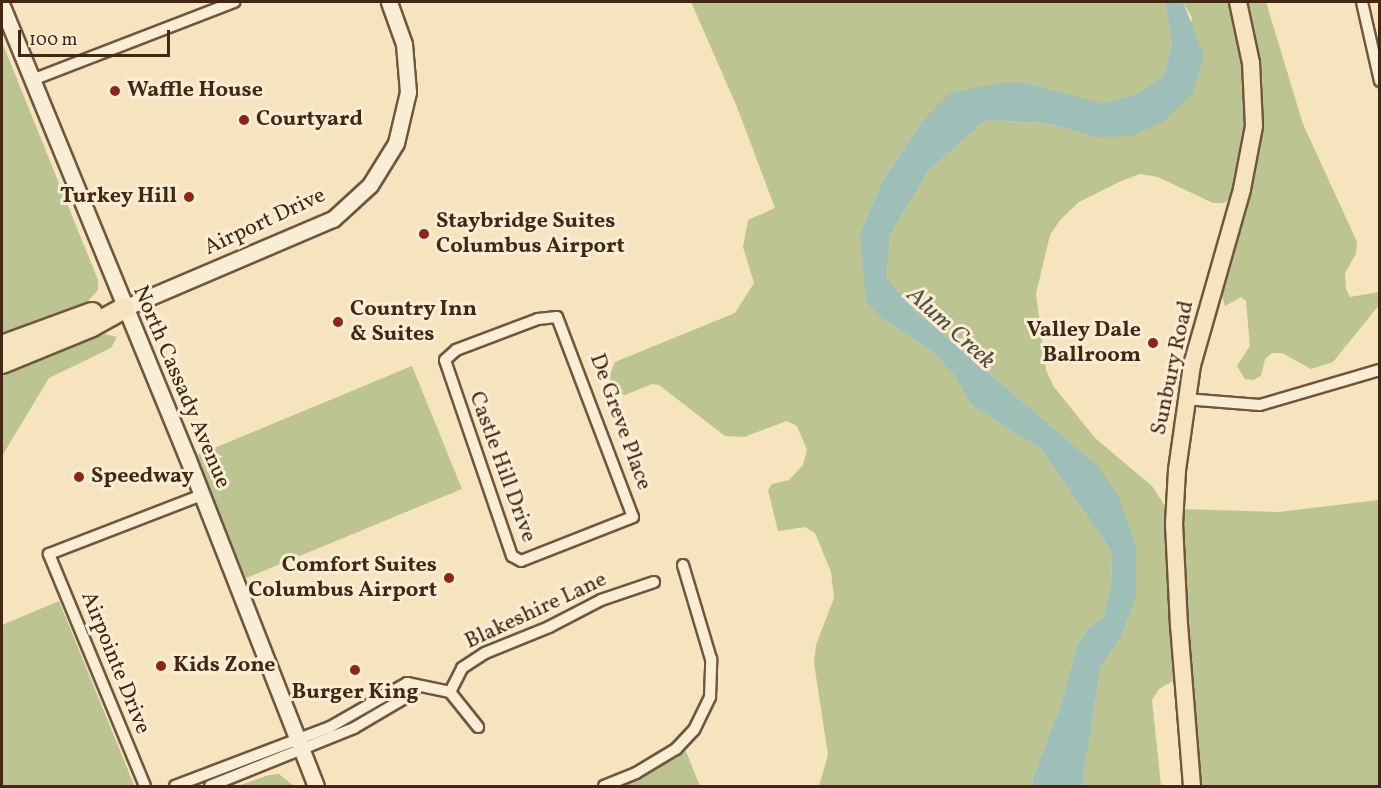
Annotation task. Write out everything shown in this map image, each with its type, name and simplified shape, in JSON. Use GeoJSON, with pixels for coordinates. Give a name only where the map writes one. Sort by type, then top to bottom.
{"type":"FeatureCollection","features":[{"type":"Feature","properties":{"kind":"highway"},"geometry":{"type":"LineString","coordinates":[[2,346],[100,310],[124,308]]}},
{"type":"Feature","properties":{"kind":"highway"},"geometry":{"type":"LineString","coordinates":[[2,363],[92,327],[124,308]]}},
{"type":"Feature","properties":{"kind":"main road","name":"Airport Drive"},"geometry":{"type":"LineString","coordinates":[[124,308],[333,219],[370,185],[396,143],[408,92],[404,44],[390,2]]}},
{"type":"Feature","properties":{"kind":"main road","name":"Sunbury Road"},"geometry":{"type":"LineString","coordinates":[[1192,786],[1174,524],[1185,399],[1242,189],[1254,126],[1251,63],[1238,2]]}},
{"type":"Feature","properties":{"kind":"main road","name":"North Cassady Avenue"},"geometry":{"type":"LineString","coordinates":[[2,6],[202,495],[316,786]]}},
{"type":"Feature","properties":{"kind":"street"},"geometry":{"type":"LineString","coordinates":[[32,80],[234,2]]}},
{"type":"Feature","properties":{"kind":"street"},"geometry":{"type":"LineString","coordinates":[[1362,2],[1380,81]]}},
{"type":"Feature","properties":{"kind":"street"},"geometry":{"type":"LineString","coordinates":[[1367,27],[1380,26]]}},
{"type":"Feature","properties":{"kind":"street","name":"Castle Hill Drive"},"geometry":{"type":"LineString","coordinates":[[557,317],[538,319],[456,350],[445,360],[512,556],[527,560],[576,543]]}},
{"type":"Feature","properties":{"kind":"street","name":"De Greve Place"},"geometry":{"type":"LineString","coordinates":[[557,317],[633,517],[576,543]]}},
{"type":"Feature","properties":{"kind":"street"},"geometry":{"type":"LineString","coordinates":[[1185,399],[1260,405],[1380,370]]}},
{"type":"Feature","properties":{"kind":"street","name":"Airpointe Drive"},"geometry":{"type":"LineString","coordinates":[[145,786],[48,554],[202,495]]}},
{"type":"Feature","properties":{"kind":"street"},"geometry":{"type":"LineString","coordinates":[[604,786],[636,773],[676,749],[694,730],[710,697],[711,659],[683,565]]}},
{"type":"Feature","properties":{"kind":"street","name":"Blakeshire Lane"},"geometry":{"type":"LineString","coordinates":[[450,692],[462,668],[485,653],[549,627],[601,600],[654,582]]}},
{"type":"Feature","properties":{"kind":"street"},"geometry":{"type":"LineString","coordinates":[[210,786],[299,744],[407,682],[416,686],[450,692],[478,726]]}},
{"type":"Feature","properties":{"kind":"street"},"geometry":{"type":"LineString","coordinates":[[175,786],[299,744]]}},
{"type":"Feature","properties":{"kind":"green space"},"geometry":{"type":"Polygon","coordinates":[[[691,2],[1165,2],[1172,44],[1164,75],[1139,93],[1103,105],[1026,83],[920,124],[883,180],[860,233],[887,322],[933,352],[955,376],[971,405],[1041,449],[1111,551],[1112,582],[1103,618],[1088,628],[1076,648],[1061,705],[1032,779],[1033,786],[819,786],[828,755],[814,663],[816,645],[834,598],[831,572],[815,533],[805,527],[778,531],[768,490],[772,484],[789,480],[803,465],[807,450],[797,426],[787,421],[744,437],[725,436],[659,385],[652,384],[625,395],[615,393],[609,377],[615,362],[735,313],[754,283],[743,247],[748,220],[775,208],[737,107],[691,2]]]}},
{"type":"Feature","properties":{"kind":"green space"},"geometry":{"type":"Polygon","coordinates":[[[1183,2],[1229,2],[1244,76],[1247,122],[1244,154],[1231,198],[1224,203],[1213,203],[1158,177],[1140,174],[1119,182],[1079,202],[1060,220],[1050,235],[1036,294],[1046,370],[1054,387],[1095,438],[1152,486],[1167,509],[1166,561],[1178,678],[1159,689],[1152,700],[1161,786],[1082,786],[1101,667],[1122,635],[1136,597],[1097,465],[912,308],[887,278],[890,235],[929,170],[986,120],[1045,123],[1096,137],[1164,121],[1192,18],[1183,2]]]}},
{"type":"Feature","properties":{"kind":"green space"},"geometry":{"type":"Polygon","coordinates":[[[1247,2],[1266,2],[1303,124],[1357,242],[1356,254],[1345,273],[1346,289],[1350,297],[1379,292],[1379,305],[1333,362],[1311,369],[1282,353],[1272,353],[1265,359],[1261,376],[1253,380],[1245,379],[1237,366],[1250,346],[1246,301],[1241,297],[1225,306],[1221,293],[1263,126],[1262,68],[1247,2]]]}},
{"type":"Feature","properties":{"kind":"green space"},"geometry":{"type":"Polygon","coordinates":[[[2,42],[98,280],[98,290],[85,304],[2,336],[2,42]]]}},
{"type":"Feature","properties":{"kind":"green space"},"geometry":{"type":"Polygon","coordinates":[[[105,334],[117,337],[111,348],[49,378],[2,456],[2,375],[105,334]]]}},
{"type":"Feature","properties":{"kind":"green space"},"geometry":{"type":"Polygon","coordinates":[[[412,366],[462,489],[246,578],[195,456],[412,366]]]}},
{"type":"Feature","properties":{"kind":"green space"},"geometry":{"type":"Polygon","coordinates":[[[1379,500],[1379,786],[1201,786],[1182,579],[1180,509],[1278,512],[1379,500]]]}},
{"type":"Feature","properties":{"kind":"green space"},"geometry":{"type":"Polygon","coordinates":[[[59,601],[134,786],[2,786],[2,625],[59,601]]]}},
{"type":"Feature","properties":{"kind":"green space"},"geometry":{"type":"Polygon","coordinates":[[[685,749],[700,786],[617,786],[654,771],[685,749]]]}},
{"type":"Feature","properties":{"kind":"green space"},"geometry":{"type":"Polygon","coordinates":[[[279,774],[294,786],[238,786],[269,775],[279,774]]]}},
{"type":"Feature","properties":{"kind":"water"},"geometry":{"type":"Polygon","coordinates":[[[1165,2],[1183,2],[1204,56],[1193,93],[1164,121],[1132,136],[1096,137],[1045,123],[986,120],[929,170],[890,235],[887,278],[912,308],[1097,465],[1117,493],[1136,546],[1136,597],[1122,635],[1101,667],[1082,786],[1033,786],[1032,779],[1061,705],[1076,648],[1088,628],[1103,618],[1112,582],[1111,551],[1041,449],[971,405],[955,376],[933,352],[887,322],[866,302],[860,233],[883,180],[920,124],[950,93],[1000,83],[1026,83],[1103,104],[1139,93],[1164,75],[1172,44],[1165,2]]]}},
{"type":"Feature","properties":{"kind":"place","name":"Waffle House"},"geometry":{"type":"Point","coordinates":[115,91]}},
{"type":"Feature","properties":{"kind":"place","name":"Courtyard"},"geometry":{"type":"Point","coordinates":[244,120]}},
{"type":"Feature","properties":{"kind":"place","name":"Turkey Hill"},"geometry":{"type":"Point","coordinates":[189,197]}},
{"type":"Feature","properties":{"kind":"place","name":"Staybridge Suites Columbus Airport"},"geometry":{"type":"Point","coordinates":[424,234]}},
{"type":"Feature","properties":{"kind":"place","name":"Country Inn & Suites"},"geometry":{"type":"Point","coordinates":[338,322]}},
{"type":"Feature","properties":{"kind":"place","name":"Valley Dale Ballroom"},"geometry":{"type":"Point","coordinates":[1153,343]}},
{"type":"Feature","properties":{"kind":"place","name":"Speedway"},"geometry":{"type":"Point","coordinates":[79,477]}},
{"type":"Feature","properties":{"kind":"place","name":"Comfort Suites Columbus Airport"},"geometry":{"type":"Point","coordinates":[449,578]}},
{"type":"Feature","properties":{"kind":"place","name":"Kids Zone"},"geometry":{"type":"Point","coordinates":[161,666]}},
{"type":"Feature","properties":{"kind":"place","name":"Burger King"},"geometry":{"type":"Point","coordinates":[355,670]}},
{"type":"Feature","properties":{"kind":"water label","name":"Alum Creek"},"geometry":{"type":"Point","coordinates":[950,329]}}]}
